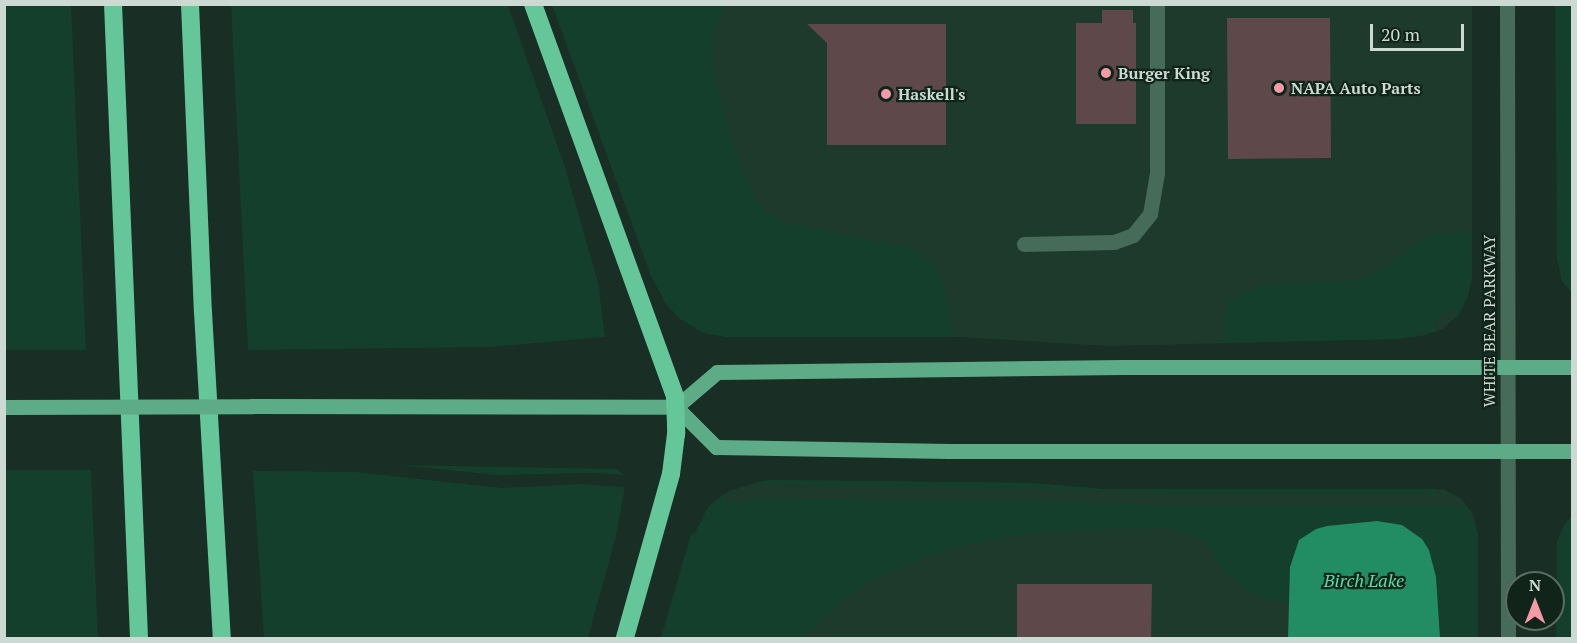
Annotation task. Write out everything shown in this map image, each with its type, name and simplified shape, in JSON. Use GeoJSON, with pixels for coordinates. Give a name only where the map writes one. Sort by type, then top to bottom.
{"type":"FeatureCollection","features":[{"type":"Feature","properties":{"kind":"highway"},"geometry":{"type":"LineString","coordinates":[[113,4],[139,639]]}},
{"type":"Feature","properties":{"kind":"highway"},"geometry":{"type":"LineString","coordinates":[[190,4],[203,312],[222,639]]}},
{"type":"Feature","properties":{"kind":"highway"},"geometry":{"type":"LineString","coordinates":[[532,4],[667,371],[676,407],[671,474],[625,639]]}},
{"type":"Feature","properties":{"kind":"main road"},"geometry":{"type":"LineString","coordinates":[[4,407],[676,407],[717,372],[1123,367],[1572,367]]}},
{"type":"Feature","properties":{"kind":"main road"},"geometry":{"type":"LineString","coordinates":[[676,407],[717,447],[949,451],[1572,452]]}},
{"type":"Feature","properties":{"kind":"street"},"geometry":{"type":"LineString","coordinates":[[1024,244],[1114,242],[1133,235],[1150,214],[1157,172],[1157,4]]}},
{"type":"Feature","properties":{"kind":"street","name":"WHITE BEAR PARKWAY"},"geometry":{"type":"LineString","coordinates":[[1507,4],[1508,639]]}},
{"type":"Feature","properties":{"kind":"shaded area"},"geometry":{"type":"Polygon","coordinates":[[[4,5],[71,5],[86,350],[5,350],[4,5]]]}},
{"type":"Feature","properties":{"kind":"shaded area"},"geometry":{"type":"Polygon","coordinates":[[[231,5],[508,5],[566,170],[598,282],[605,337],[490,347],[248,350],[231,5]]]}},
{"type":"Feature","properties":{"kind":"shaded area"},"geometry":{"type":"Polygon","coordinates":[[[552,5],[725,5],[712,40],[715,77],[734,146],[756,199],[763,209],[785,223],[912,248],[924,255],[933,263],[944,285],[954,337],[725,337],[704,333],[680,319],[666,304],[651,276],[552,5]]]}},
{"type":"Feature","properties":{"kind":"shaded area"},"geometry":{"type":"Polygon","coordinates":[[[608,5],[1472,5],[1472,277],[1468,296],[1459,315],[1442,329],[1422,336],[1396,339],[1111,346],[925,335],[725,337],[608,5]]]}},
{"type":"Feature","properties":{"kind":"shaded area"},"geometry":{"type":"Polygon","coordinates":[[[1555,5],[1572,5],[1572,293],[1562,281],[1557,259],[1555,5]]]}},
{"type":"Feature","properties":{"kind":"shaded area"},"geometry":{"type":"Polygon","coordinates":[[[1471,231],[1472,277],[1468,296],[1459,315],[1450,309],[1435,321],[1438,331],[1436,332],[1396,339],[1223,343],[1225,310],[1229,302],[1243,292],[1267,285],[1355,281],[1379,271],[1421,240],[1433,235],[1471,231]]]}},
{"type":"Feature","properties":{"kind":"shaded area"},"geometry":{"type":"Polygon","coordinates":[[[399,465],[617,469],[624,475],[592,473],[496,475],[399,465]]]}},
{"type":"Feature","properties":{"kind":"shaded area"},"geometry":{"type":"Polygon","coordinates":[[[5,470],[91,470],[98,638],[5,638],[5,470]]]}},
{"type":"Feature","properties":{"kind":"shaded area"},"geometry":{"type":"Polygon","coordinates":[[[253,471],[355,472],[502,488],[579,484],[625,487],[616,536],[588,638],[264,638],[253,471]]]}},
{"type":"Feature","properties":{"kind":"shaded area"},"geometry":{"type":"Polygon","coordinates":[[[767,480],[1031,483],[1103,489],[1445,490],[1462,499],[1473,514],[1476,526],[1478,638],[727,638],[703,515],[710,505],[729,491],[767,480]]]}},
{"type":"Feature","properties":{"kind":"shaded area"},"geometry":{"type":"Polygon","coordinates":[[[771,480],[1031,483],[1103,489],[1438,489],[1438,494],[1167,493],[1022,488],[753,485],[753,483],[771,480]]]}},
{"type":"Feature","properties":{"kind":"shaded area"},"geometry":{"type":"Polygon","coordinates":[[[724,494],[728,504],[751,498],[764,498],[1041,501],[1181,506],[1467,506],[1478,532],[1478,638],[1440,638],[1436,577],[1429,550],[1413,531],[1390,522],[1377,521],[1344,523],[1316,529],[1295,547],[1290,567],[1288,603],[1261,598],[1249,592],[1226,573],[1205,542],[1181,531],[1162,528],[1097,529],[1009,536],[963,546],[922,559],[867,582],[840,603],[803,638],[661,638],[691,534],[694,534],[710,505],[724,494]]]}},
{"type":"Feature","properties":{"kind":"shaded area"},"geometry":{"type":"Polygon","coordinates":[[[1572,515],[1572,638],[1556,638],[1556,631],[1565,631],[1565,571],[1557,571],[1557,541],[1564,525],[1572,515]]]}},
{"type":"Feature","properties":{"kind":"water","name":"Birch Lake"},"geometry":{"type":"Polygon","coordinates":[[[1377,521],[1402,525],[1422,539],[1429,550],[1436,577],[1440,638],[1288,638],[1290,567],[1299,540],[1316,529],[1327,526],[1377,521]]]}},
{"type":"Feature","properties":{"kind":"building","name":"Burger King"},"geometry":{"type":"Polygon","coordinates":[[[1102,10],[1133,10],[1133,23],[1136,23],[1136,124],[1076,124],[1076,23],[1102,23],[1102,10]]]}},
{"type":"Feature","properties":{"kind":"building","name":"NAPA Auto Parts"},"geometry":{"type":"Polygon","coordinates":[[[1227,18],[1330,18],[1331,158],[1228,159],[1227,18]]]}},
{"type":"Feature","properties":{"kind":"building","name":"Haskell's"},"geometry":{"type":"Polygon","coordinates":[[[807,24],[946,24],[946,145],[827,145],[827,43],[807,24]]]}},
{"type":"Feature","properties":{"kind":"building"},"geometry":{"type":"Polygon","coordinates":[[[1017,584],[1152,584],[1151,639],[1017,639],[1017,584]]]}},
{"type":"Feature","properties":{"kind":"place","name":"Burger King"},"geometry":{"type":"Point","coordinates":[1106,73]}},
{"type":"Feature","properties":{"kind":"place","name":"NAPA Auto Parts"},"geometry":{"type":"Point","coordinates":[1279,88]}},
{"type":"Feature","properties":{"kind":"place","name":"Haskell's"},"geometry":{"type":"Point","coordinates":[886,94]}}]}
